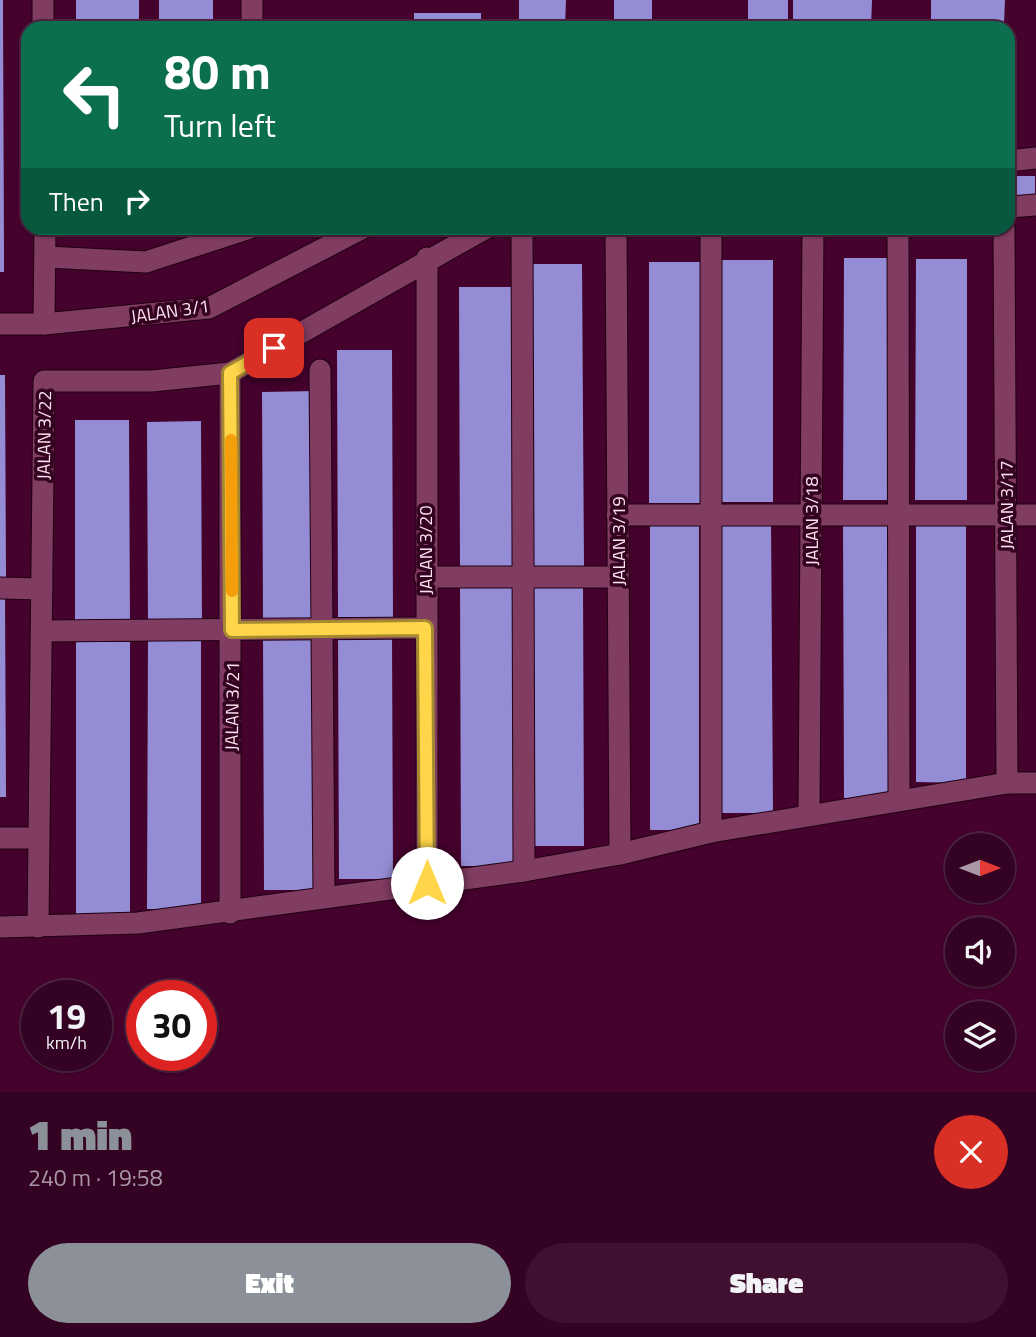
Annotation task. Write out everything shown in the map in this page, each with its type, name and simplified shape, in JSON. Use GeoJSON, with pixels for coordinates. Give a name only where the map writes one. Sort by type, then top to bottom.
{"type":"FeatureCollection","features":[{"type":"Feature","properties":{"kind":"street"},"geometry":{"type":"LineString","coordinates":[[43,0],[44,21]]}},
{"type":"Feature","properties":{"kind":"street"},"geometry":{"type":"LineString","coordinates":[[252,0],[252,21]]}},
{"type":"Feature","properties":{"kind":"street"},"geometry":{"type":"LineString","coordinates":[[1015,160],[1036,158]]}},
{"type":"Feature","properties":{"kind":"street"},"geometry":{"type":"LineString","coordinates":[[1015,206],[1036,205]]}},
{"type":"Feature","properties":{"kind":"street"},"geometry":{"type":"LineString","coordinates":[[44,324],[45,235]]}},
{"type":"Feature","properties":{"kind":"street"},"geometry":{"type":"LineString","coordinates":[[46,257],[146,261],[228,235]]}},
{"type":"Feature","properties":{"kind":"street","name":"JALAN 3/1"},"geometry":{"type":"LineString","coordinates":[[0,324],[44,324],[209,308],[350,235]]}},
{"type":"Feature","properties":{"kind":"street","name":"JALAN 3/22"},"geometry":{"type":"LineString","coordinates":[[38,927],[44,381],[152,381],[230,373],[427,258],[472,235]]}},
{"type":"Feature","properties":{"kind":"street"},"geometry":{"type":"LineString","coordinates":[[522,235],[524,871]]}},
{"type":"Feature","properties":{"kind":"street","name":"JALAN 3/19"},"geometry":{"type":"LineString","coordinates":[[616,235],[620,854]]}},
{"type":"Feature","properties":{"kind":"street"},"geometry":{"type":"LineString","coordinates":[[711,235],[711,832]]}},
{"type":"Feature","properties":{"kind":"street","name":"JALAN 3/18"},"geometry":{"type":"LineString","coordinates":[[809,814],[813,235]]}},
{"type":"Feature","properties":{"kind":"street"},"geometry":{"type":"LineString","coordinates":[[898,235],[899,800]]}},
{"type":"Feature","properties":{"kind":"street","name":"JALAN 3/17"},"geometry":{"type":"LineString","coordinates":[[1004,235],[1007,783]]}},
{"type":"Feature","properties":{"kind":"street","name":"JALAN 3/20"},"geometry":{"type":"LineString","coordinates":[[427,258],[427,883]]}},
{"type":"Feature","properties":{"kind":"street"},"geometry":{"type":"LineString","coordinates":[[320,370],[324,896]]}},
{"type":"Feature","properties":{"kind":"street","name":"JALAN 3/21"},"geometry":{"type":"LineString","coordinates":[[230,373],[230,913]]}},
{"type":"Feature","properties":{"kind":"street"},"geometry":{"type":"LineString","coordinates":[[617,514],[1036,515]]}},
{"type":"Feature","properties":{"kind":"street"},"geometry":{"type":"LineString","coordinates":[[425,577],[618,577]]}},
{"type":"Feature","properties":{"kind":"street"},"geometry":{"type":"LineString","coordinates":[[0,588],[42,589]]}},
{"type":"Feature","properties":{"kind":"street"},"geometry":{"type":"LineString","coordinates":[[42,631],[425,628]]}},
{"type":"Feature","properties":{"kind":"street"},"geometry":{"type":"LineString","coordinates":[[0,927],[97,926],[230,913],[324,896],[524,871],[620,854],[711,832],[809,814],[1007,783],[1036,783]]}},
{"type":"Feature","properties":{"kind":"street"},"geometry":{"type":"LineString","coordinates":[[0,838],[39,838]]}},
{"type":"Feature","properties":{"kind":"building"},"geometry":{"type":"Polygon","coordinates":[[[0,0],[3,0],[4,272],[0,272],[0,0]]]}},
{"type":"Feature","properties":{"kind":"building"},"geometry":{"type":"Polygon","coordinates":[[[76,0],[139,0],[139,21],[76,21],[76,0]]]}},
{"type":"Feature","properties":{"kind":"building"},"geometry":{"type":"Polygon","coordinates":[[[159,0],[213,0],[213,21],[159,21],[159,0]]]}},
{"type":"Feature","properties":{"kind":"building"},"geometry":{"type":"Polygon","coordinates":[[[519,0],[566,0],[565,21],[519,21],[519,0]]]}},
{"type":"Feature","properties":{"kind":"building"},"geometry":{"type":"Polygon","coordinates":[[[614,0],[652,0],[652,21],[614,21],[614,0]]]}},
{"type":"Feature","properties":{"kind":"building"},"geometry":{"type":"Polygon","coordinates":[[[748,0],[788,0],[788,21],[748,21],[748,0]]]}},
{"type":"Feature","properties":{"kind":"building"},"geometry":{"type":"Polygon","coordinates":[[[793,0],[872,0],[871,21],[793,21],[793,0]]]}},
{"type":"Feature","properties":{"kind":"building"},"geometry":{"type":"Polygon","coordinates":[[[931,0],[1005,0],[1004,21],[931,21],[931,0]]]}},
{"type":"Feature","properties":{"kind":"building"},"geometry":{"type":"Polygon","coordinates":[[[414,13],[481,13],[481,21],[414,21],[414,13]]]}},
{"type":"Feature","properties":{"kind":"building"},"geometry":{"type":"Polygon","coordinates":[[[1015,176],[1035,176],[1035,199],[1015,199],[1015,176]]]}},
{"type":"Feature","properties":{"kind":"building"},"geometry":{"type":"Polygon","coordinates":[[[844,258],[895,258],[895,500],[843,500],[844,258]]]}},
{"type":"Feature","properties":{"kind":"building"},"geometry":{"type":"Polygon","coordinates":[[[916,259],[967,259],[967,500],[915,500],[916,259]]]}},
{"type":"Feature","properties":{"kind":"building"},"geometry":{"type":"Polygon","coordinates":[[[722,260],[773,260],[773,502],[721,502],[722,260]]]}},
{"type":"Feature","properties":{"kind":"building"},"geometry":{"type":"Polygon","coordinates":[[[649,262],[700,262],[700,503],[649,503],[649,262]]]}},
{"type":"Feature","properties":{"kind":"building"},"geometry":{"type":"Polygon","coordinates":[[[528,264],[582,264],[584,567],[529,568],[528,264]]]}},
{"type":"Feature","properties":{"kind":"building"},"geometry":{"type":"Polygon","coordinates":[[[459,287],[514,287],[514,568],[460,568],[459,287]]]}},
{"type":"Feature","properties":{"kind":"building"},"geometry":{"type":"Polygon","coordinates":[[[337,350],[392,350],[393,617],[338,617],[337,350]]]}},
{"type":"Feature","properties":{"kind":"building"},"geometry":{"type":"Polygon","coordinates":[[[0,375],[5,375],[6,577],[0,577],[0,375]]]}},
{"type":"Feature","properties":{"kind":"building"},"geometry":{"type":"Polygon","coordinates":[[[316,391],[317,619],[263,619],[262,392],[316,391]]]}},
{"type":"Feature","properties":{"kind":"building"},"geometry":{"type":"Polygon","coordinates":[[[75,420],[129,420],[130,622],[75,622],[75,420]]]}},
{"type":"Feature","properties":{"kind":"building"},"geometry":{"type":"Polygon","coordinates":[[[201,421],[202,624],[148,624],[147,422],[201,421]]]}},
{"type":"Feature","properties":{"kind":"building"},"geometry":{"type":"Polygon","coordinates":[[[720,518],[771,518],[773,813],[722,813],[720,518]]]}},
{"type":"Feature","properties":{"kind":"building"},"geometry":{"type":"Polygon","coordinates":[[[650,520],[699,520],[699,830],[650,830],[650,520]]]}},
{"type":"Feature","properties":{"kind":"building"},"geometry":{"type":"Polygon","coordinates":[[[843,521],[892,521],[892,798],[844,798],[843,521]]]}},
{"type":"Feature","properties":{"kind":"building"},"geometry":{"type":"Polygon","coordinates":[[[916,521],[966,521],[966,783],[916,782],[916,521]]]}},
{"type":"Feature","properties":{"kind":"building"},"geometry":{"type":"Polygon","coordinates":[[[528,583],[583,583],[584,846],[529,846],[528,583]]]}},
{"type":"Feature","properties":{"kind":"building"},"geometry":{"type":"Polygon","coordinates":[[[460,584],[514,584],[514,866],[461,866],[460,584]]]}},
{"type":"Feature","properties":{"kind":"building"},"geometry":{"type":"Polygon","coordinates":[[[0,595],[5,595],[6,797],[0,797],[0,595]]]}},
{"type":"Feature","properties":{"kind":"building"},"geometry":{"type":"Polygon","coordinates":[[[338,636],[392,636],[393,879],[339,879],[338,636]]]}},
{"type":"Feature","properties":{"kind":"building"},"geometry":{"type":"Polygon","coordinates":[[[263,637],[317,637],[318,890],[264,890],[263,637]]]}},
{"type":"Feature","properties":{"kind":"building"},"geometry":{"type":"Polygon","coordinates":[[[148,638],[201,639],[201,909],[147,909],[148,638]]]}},
{"type":"Feature","properties":{"kind":"building"},"geometry":{"type":"Polygon","coordinates":[[[76,641],[130,642],[130,917],[76,917],[76,641]]]}},
{"type":"Feature","properties":{"kind":"slow traffic"},"geometry":{"type":"LineString","coordinates":[[231,440],[232,591]]}},
{"type":"Feature","properties":{"kind":"route"},"geometry":{"type":"LineString","coordinates":[[274,348],[230,373],[232,630],[425,628],[427,883]]}}]}
